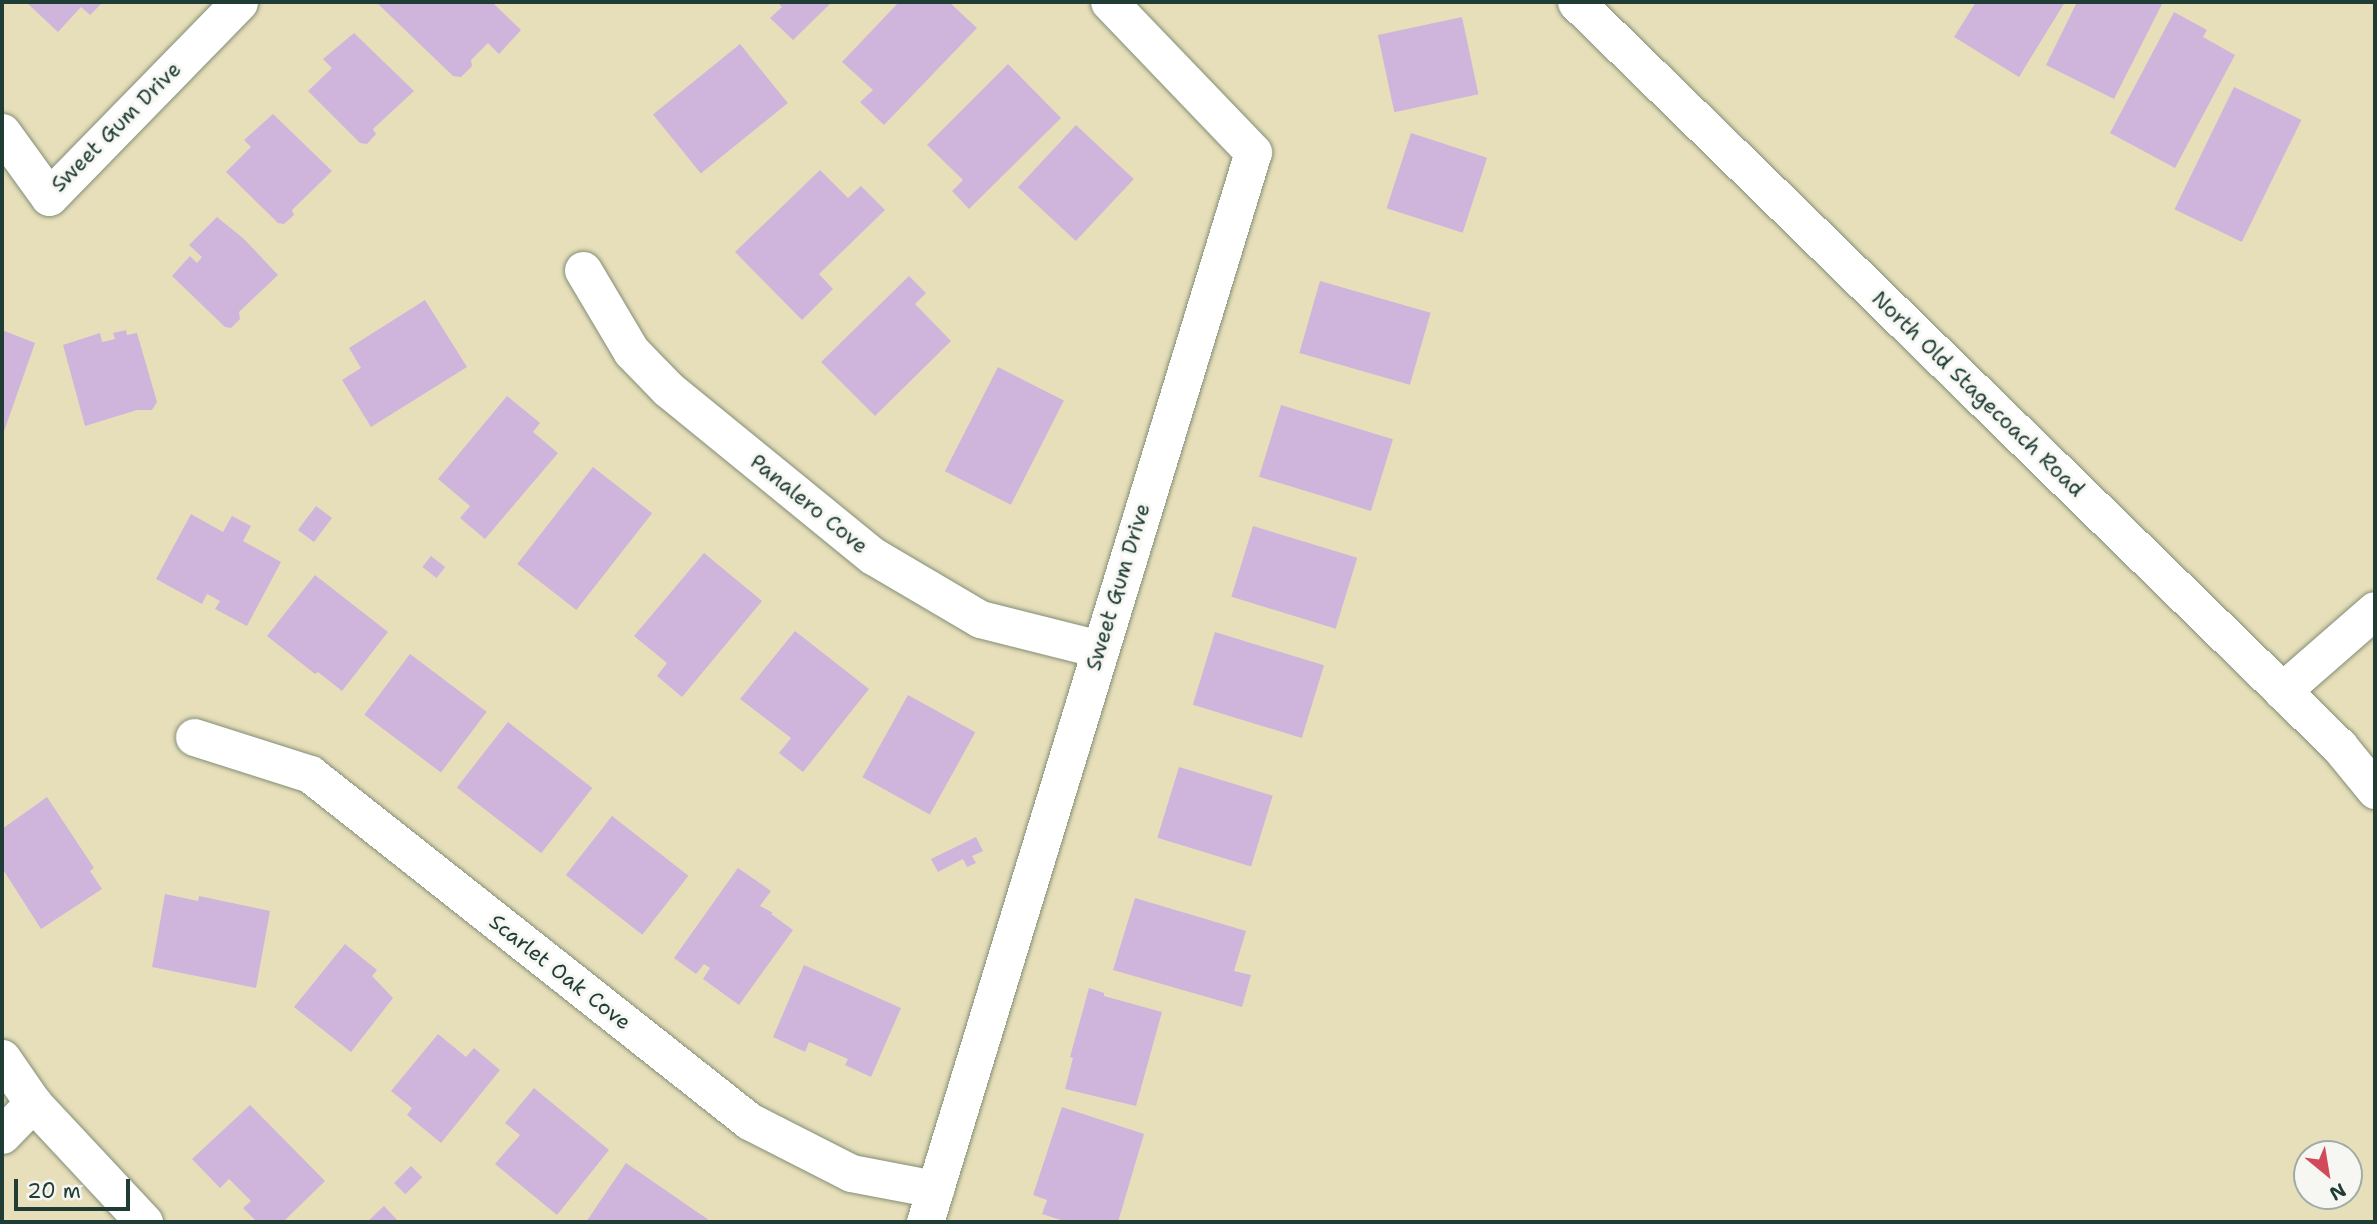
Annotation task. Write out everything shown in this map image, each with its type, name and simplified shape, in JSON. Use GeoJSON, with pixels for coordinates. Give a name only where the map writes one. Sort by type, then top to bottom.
{"type":"FeatureCollection","features":[{"type":"Feature","properties":{"kind":"street","name":"Sweet Gum Drive"},"geometry":{"type":"LineString","coordinates":[[2,132],[50,197],[239,2]]}},
{"type":"Feature","properties":{"kind":"street","name":"Sweet Gum Drive"},"geometry":{"type":"LineString","coordinates":[[930,1206],[1253,152],[1109,2]]}},
{"type":"Feature","properties":{"kind":"street","name":"North Old Stagecoach Road"},"geometry":{"type":"LineString","coordinates":[[1576,2],[2339,746],[2375,790]]}},
{"type":"Feature","properties":{"kind":"street","name":"Panalero Cove"},"geometry":{"type":"LineString","coordinates":[[583,270],[631,351],[668,390],[873,556],[980,619],[1099,649]]}},
{"type":"Feature","properties":{"kind":"street"},"geometry":{"type":"LineString","coordinates":[[2283,691],[2375,610]]}},
{"type":"Feature","properties":{"kind":"street","name":"Scarlet Oak Cove"},"geometry":{"type":"LineString","coordinates":[[194,737],[310,774],[749,1121],[850,1173],[930,1206]]}},
{"type":"Feature","properties":{"kind":"street"},"geometry":{"type":"LineString","coordinates":[[2,1058],[33,1102],[145,1222]]}},
{"type":"Feature","properties":{"kind":"street"},"geometry":{"type":"LineString","coordinates":[[2,1135],[33,1102]]}},
{"type":"Feature","properties":{"kind":"building"},"geometry":{"type":"Polygon","coordinates":[[[26,2],[103,2],[90,15],[81,7],[58,32],[26,2]]]}},
{"type":"Feature","properties":{"kind":"building"},"geometry":{"type":"Polygon","coordinates":[[[376,2],[492,2],[521,30],[499,54],[488,43],[471,60],[472,66],[461,77],[453,76],[376,2]]]}},
{"type":"Feature","properties":{"kind":"building"},"geometry":{"type":"Polygon","coordinates":[[[777,2],[832,2],[793,40],[770,18],[782,7],[777,2]]]}},
{"type":"Feature","properties":{"kind":"building"},"geometry":{"type":"Polygon","coordinates":[[[899,2],[949,2],[977,28],[884,125],[860,102],[873,90],[842,62],[899,2]]]}},
{"type":"Feature","properties":{"kind":"building"},"geometry":{"type":"Polygon","coordinates":[[[1976,2],[2065,2],[2019,77],[1954,37],[1976,2]]]}},
{"type":"Feature","properties":{"kind":"building"},"geometry":{"type":"Polygon","coordinates":[[[2077,2],[2163,2],[2114,99],[2046,65],[2077,2]]]}},
{"type":"Feature","properties":{"kind":"building"},"geometry":{"type":"Polygon","coordinates":[[[2174,12],[2207,30],[2203,37],[2235,55],[2175,168],[2110,133],[2174,12]]]}},
{"type":"Feature","properties":{"kind":"building"},"geometry":{"type":"Polygon","coordinates":[[[1462,17],[1478,94],[1394,112],[1378,35],[1462,17]]]}},
{"type":"Feature","properties":{"kind":"building"},"geometry":{"type":"Polygon","coordinates":[[[354,33],[414,91],[373,129],[376,134],[367,144],[360,143],[308,91],[332,68],[323,59],[354,33]]]}},
{"type":"Feature","properties":{"kind":"building"},"geometry":{"type":"Polygon","coordinates":[[[740,44],[788,103],[701,174],[653,114],[740,44]]]}},
{"type":"Feature","properties":{"kind":"building"},"geometry":{"type":"Polygon","coordinates":[[[1008,64],[1061,118],[969,209],[952,191],[963,180],[927,145],[1008,64]]]}},
{"type":"Feature","properties":{"kind":"building"},"geometry":{"type":"Polygon","coordinates":[[[2234,87],[2301,120],[2242,242],[2174,209],[2234,87]]]}},
{"type":"Feature","properties":{"kind":"building"},"geometry":{"type":"Polygon","coordinates":[[[273,114],[332,171],[292,210],[294,215],[284,224],[278,223],[226,172],[251,147],[244,140],[273,114]]]}},
{"type":"Feature","properties":{"kind":"building"},"geometry":{"type":"Polygon","coordinates":[[[1076,125],[1134,179],[1076,241],[1018,187],[1076,125]]]}},
{"type":"Feature","properties":{"kind":"building"},"geometry":{"type":"Polygon","coordinates":[[[1411,133],[1487,158],[1463,233],[1387,208],[1411,133]]]}},
{"type":"Feature","properties":{"kind":"building"},"geometry":{"type":"Polygon","coordinates":[[[820,170],[848,198],[861,186],[885,210],[819,274],[833,289],[802,320],[735,252],[820,170]]]}},
{"type":"Feature","properties":{"kind":"building"},"geometry":{"type":"Polygon","coordinates":[[[217,217],[244,239],[278,275],[239,312],[240,319],[231,328],[225,327],[172,276],[190,256],[197,263],[202,257],[189,245],[217,217]]]}},
{"type":"Feature","properties":{"kind":"building"},"geometry":{"type":"Polygon","coordinates":[[[909,276],[926,293],[915,304],[951,341],[875,416],[821,362],[909,276]]]}},
{"type":"Feature","properties":{"kind":"building"},"geometry":{"type":"Polygon","coordinates":[[[1320,281],[1431,313],[1410,385],[1299,353],[1320,281]]]}},
{"type":"Feature","properties":{"kind":"building"},"geometry":{"type":"Polygon","coordinates":[[[425,300],[467,367],[371,427],[342,380],[361,368],[349,348],[425,300]]]}},
{"type":"Feature","properties":{"kind":"building"},"geometry":{"type":"Polygon","coordinates":[[[2,330],[35,343],[2,437],[2,330]]]}},
{"type":"Feature","properties":{"kind":"building"},"geometry":{"type":"Polygon","coordinates":[[[126,330],[127,335],[137,333],[157,402],[152,410],[137,410],[85,426],[63,345],[100,333],[102,342],[115,339],[113,333],[126,330]]]}},
{"type":"Feature","properties":{"kind":"building"},"geometry":{"type":"Polygon","coordinates":[[[998,367],[1064,401],[1011,505],[945,471],[998,367]]]}},
{"type":"Feature","properties":{"kind":"building"},"geometry":{"type":"Polygon","coordinates":[[[507,396],[540,423],[533,432],[558,453],[485,539],[460,518],[470,506],[438,479],[507,396]]]}},
{"type":"Feature","properties":{"kind":"building"},"geometry":{"type":"Polygon","coordinates":[[[1281,405],[1393,439],[1371,511],[1259,477],[1281,405]]]}},
{"type":"Feature","properties":{"kind":"building"},"geometry":{"type":"Polygon","coordinates":[[[593,467],[652,513],[576,610],[517,564],[593,467]]]}},
{"type":"Feature","properties":{"kind":"building"},"geometry":{"type":"Polygon","coordinates":[[[316,506],[332,518],[314,542],[298,530],[316,506]]]}},
{"type":"Feature","properties":{"kind":"building"},"geometry":{"type":"Polygon","coordinates":[[[191,514],[223,532],[232,516],[251,526],[243,541],[281,562],[247,626],[215,609],[220,601],[207,594],[202,604],[156,579],[191,514]]]}},
{"type":"Feature","properties":{"kind":"building"},"geometry":{"type":"Polygon","coordinates":[[[1253,526],[1357,558],[1336,629],[1231,597],[1253,526]]]}},
{"type":"Feature","properties":{"kind":"building"},"geometry":{"type":"Polygon","coordinates":[[[704,553],[762,601],[682,697],[657,676],[667,663],[634,636],[704,553]]]}},
{"type":"Feature","properties":{"kind":"building"},"geometry":{"type":"Polygon","coordinates":[[[431,556],[445,567],[437,578],[422,567],[431,556]]]}},
{"type":"Feature","properties":{"kind":"building"},"geometry":{"type":"Polygon","coordinates":[[[315,575],[388,632],[342,691],[318,672],[315,674],[267,636],[315,575]]]}},
{"type":"Feature","properties":{"kind":"building"},"geometry":{"type":"Polygon","coordinates":[[[795,631],[869,689],[803,772],[779,753],[791,738],[740,699],[795,631]]]}},
{"type":"Feature","properties":{"kind":"building"},"geometry":{"type":"Polygon","coordinates":[[[1215,632],[1324,665],[1302,738],[1193,705],[1215,632]]]}},
{"type":"Feature","properties":{"kind":"building"},"geometry":{"type":"Polygon","coordinates":[[[410,654],[487,712],[441,772],[364,715],[410,654]]]}},
{"type":"Feature","properties":{"kind":"building"},"geometry":{"type":"Polygon","coordinates":[[[908,695],[975,732],[930,815],[862,777],[908,695]]]}},
{"type":"Feature","properties":{"kind":"building"},"geometry":{"type":"Polygon","coordinates":[[[508,722],[592,788],[541,853],[457,787],[508,722]]]}},
{"type":"Feature","properties":{"kind":"building"},"geometry":{"type":"Polygon","coordinates":[[[1179,767],[1273,796],[1251,866],[1157,838],[1179,767]]]}},
{"type":"Feature","properties":{"kind":"building"},"geometry":{"type":"Polygon","coordinates":[[[47,797],[94,868],[90,871],[102,889],[41,929],[2,868],[2,829],[47,797]]]}},
{"type":"Feature","properties":{"kind":"building"},"geometry":{"type":"Polygon","coordinates":[[[612,816],[688,876],[642,935],[566,875],[612,816]]]}},
{"type":"Feature","properties":{"kind":"building"},"geometry":{"type":"Polygon","coordinates":[[[976,837],[983,851],[972,856],[976,863],[967,867],[963,859],[938,872],[931,859],[976,837]]]}},
{"type":"Feature","properties":{"kind":"building"},"geometry":{"type":"Polygon","coordinates":[[[738,868],[771,891],[760,906],[793,930],[739,1005],[703,979],[710,968],[704,964],[696,974],[674,958],[738,868]]]}},
{"type":"Feature","properties":{"kind":"building"},"geometry":{"type":"Polygon","coordinates":[[[165,894],[198,901],[199,896],[270,911],[256,988],[152,967],[165,894]]]}},
{"type":"Feature","properties":{"kind":"building"},"geometry":{"type":"Polygon","coordinates":[[[1135,898],[1246,931],[1234,971],[1251,975],[1242,1007],[1113,970],[1135,898]]]}},
{"type":"Feature","properties":{"kind":"building"},"geometry":{"type":"Polygon","coordinates":[[[345,944],[377,970],[372,976],[393,998],[351,1052],[294,1007],[345,944]]]}},
{"type":"Feature","properties":{"kind":"building"},"geometry":{"type":"Polygon","coordinates":[[[804,965],[901,1008],[871,1077],[845,1065],[848,1059],[809,1042],[805,1052],[773,1037],[804,965]]]}},
{"type":"Feature","properties":{"kind":"building"},"geometry":{"type":"Polygon","coordinates":[[[1089,988],[1104,993],[1104,996],[1162,1012],[1136,1106],[1065,1089],[1073,1058],[1070,1057],[1089,988]]]}},
{"type":"Feature","properties":{"kind":"building"},"geometry":{"type":"Polygon","coordinates":[[[438,1034],[466,1057],[474,1048],[500,1070],[441,1143],[407,1115],[412,1108],[391,1091],[438,1034]]]}},
{"type":"Feature","properties":{"kind":"building"},"geometry":{"type":"Polygon","coordinates":[[[534,1088],[609,1150],[557,1215],[495,1164],[520,1135],[505,1123],[534,1088]]]}},
{"type":"Feature","properties":{"kind":"building"},"geometry":{"type":"Polygon","coordinates":[[[250,1105],[325,1181],[283,1222],[257,1222],[243,1208],[251,1201],[229,1179],[220,1188],[192,1159],[250,1105]]]}},
{"type":"Feature","properties":{"kind":"building"},"geometry":{"type":"Polygon","coordinates":[[[1062,1107],[1144,1134],[1118,1222],[1067,1222],[1042,1214],[1047,1200],[1033,1195],[1062,1107]]]}},
{"type":"Feature","properties":{"kind":"building"},"geometry":{"type":"Polygon","coordinates":[[[626,1163],[708,1219],[706,1222],[586,1222],[626,1163]]]}},
{"type":"Feature","properties":{"kind":"building"},"geometry":{"type":"Polygon","coordinates":[[[411,1166],[422,1177],[405,1194],[394,1183],[411,1166]]]}},
{"type":"Feature","properties":{"kind":"building"},"geometry":{"type":"Polygon","coordinates":[[[384,1206],[399,1222],[367,1222],[384,1206]]]}}]}
